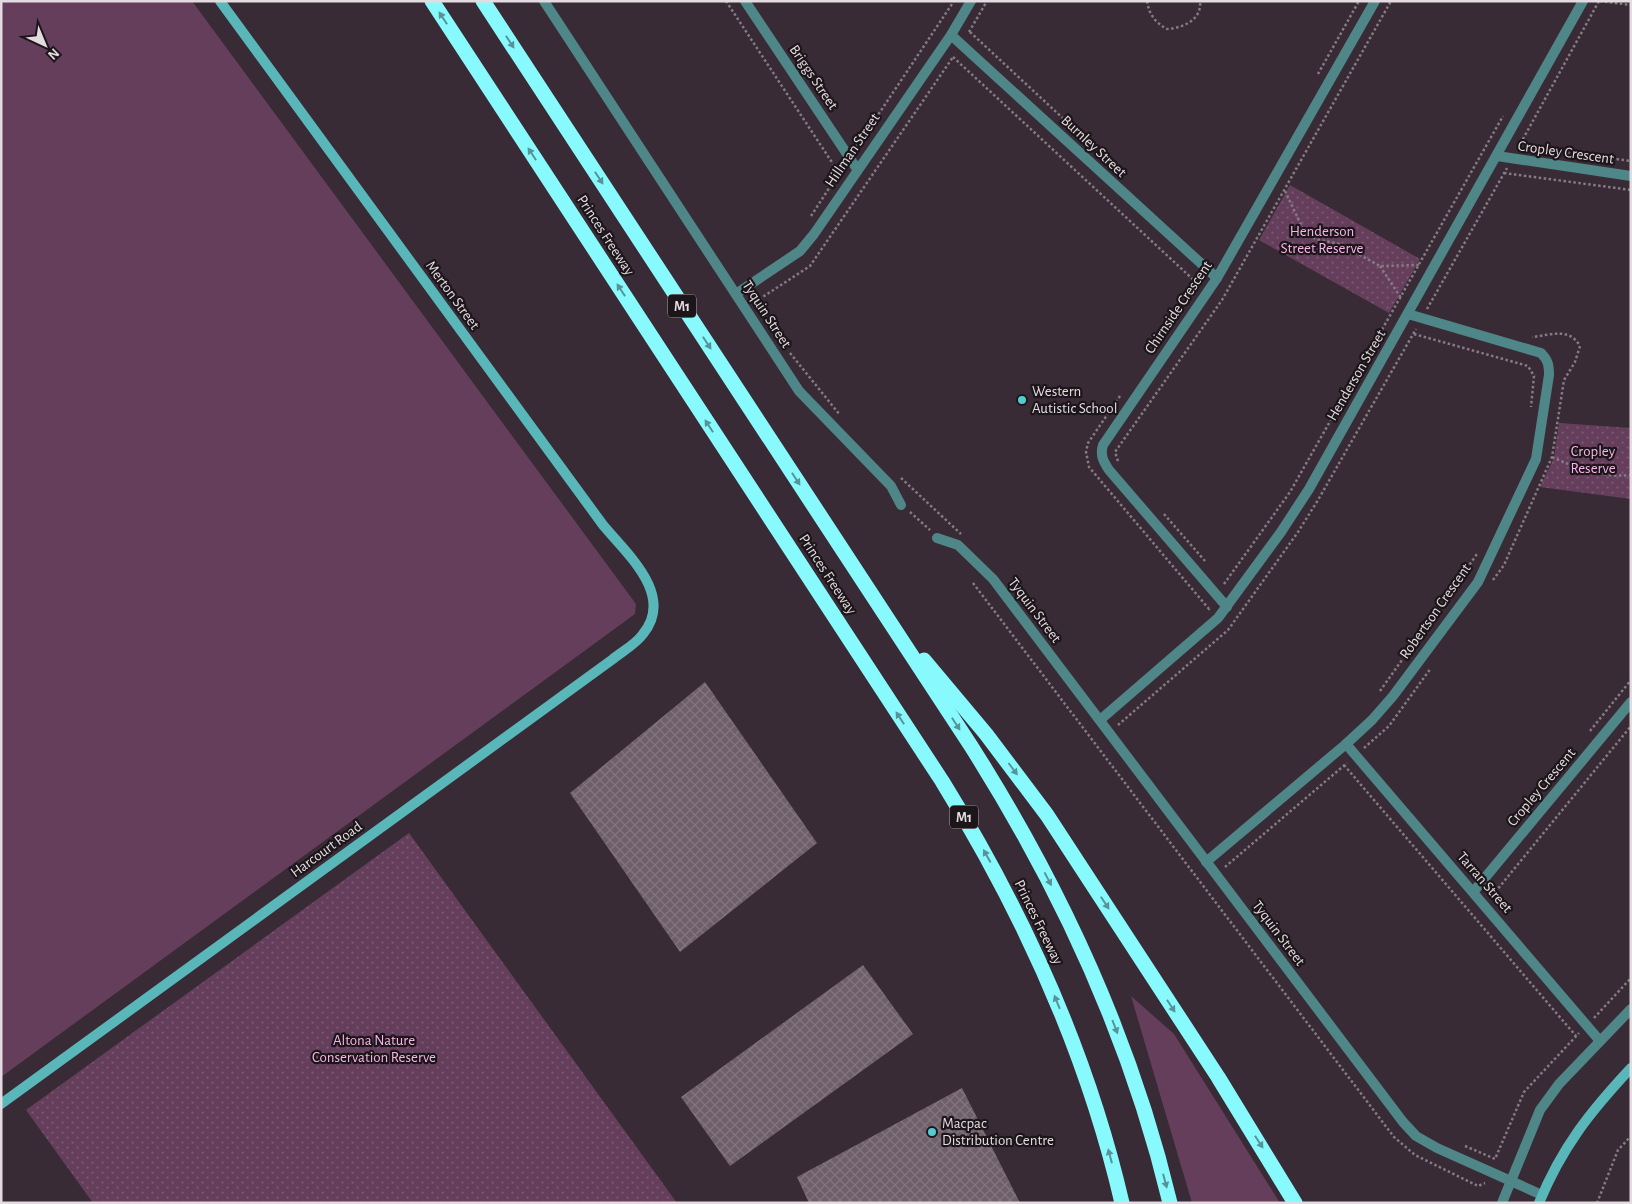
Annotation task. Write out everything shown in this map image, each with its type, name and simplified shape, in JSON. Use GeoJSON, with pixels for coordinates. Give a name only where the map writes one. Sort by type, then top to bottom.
{"type":"FeatureCollection","features":[{"type":"Feature","properties":{"kind":"highway","name":"Princes Freeway"},"geometry":{"type":"LineString","coordinates":[[432,1],[942,781],[984,852],[1023,925],[1072,1039],[1099,1118],[1122,1203]]}},
{"type":"Feature","properties":{"kind":"highway","name":"Princes Freeway"},"geometry":{"type":"LineString","coordinates":[[483,1],[882,610],[1008,806],[1067,914],[1100,990],[1130,1066],[1155,1145],[1170,1203]]}},
{"type":"Feature","properties":{"kind":"highway"},"geometry":{"type":"LineString","coordinates":[[882,610],[986,734],[1047,815],[1218,1077],[1295,1203]]}},
{"type":"Feature","properties":{"kind":"street","name":"Merton Street"},"geometry":{"type":"LineString","coordinates":[[220,1],[603,525],[648,582],[654,596],[654,608]]}},
{"type":"Feature","properties":{"kind":"street","name":"Tyquin Street"},"geometry":{"type":"LineString","coordinates":[[544,1],[799,391],[891,486],[901,505]]}},
{"type":"Feature","properties":{"kind":"street","name":"Briggs Street"},"geometry":{"type":"LineString","coordinates":[[745,1],[857,169]]}},
{"type":"Feature","properties":{"kind":"street","name":"Hillman Street"},"geometry":{"type":"LineString","coordinates":[[736,294],[800,251],[814,234],[951,35],[971,1]]}},
{"type":"Feature","properties":{"kind":"street","name":"Chirnside Crescent"},"geometry":{"type":"LineString","coordinates":[[1228,607],[1218,598],[1109,470],[1103,461],[1101,452],[1107,435],[1217,278],[1375,1]]}},
{"type":"Feature","properties":{"kind":"street","name":"Henderson Street"},"geometry":{"type":"LineString","coordinates":[[1100,720],[1201,635],[1228,607],[1297,509],[1583,1]]}},
{"type":"Feature","properties":{"kind":"street","name":"Burnley Street"},"geometry":{"type":"LineString","coordinates":[[951,35],[1217,278]]}},
{"type":"Feature","properties":{"kind":"street","name":"Cropley Crescent"},"geometry":{"type":"LineString","coordinates":[[1497,156],[1631,176]]}},
{"type":"Feature","properties":{"kind":"street","name":"Robertson Crescent"},"geometry":{"type":"LineString","coordinates":[[1206,862],[1346,744],[1393,696],[1478,582],[1536,459],[1550,365],[1541,354],[1408,314]]}},
{"type":"Feature","properties":{"kind":"street","name":"Tyquin Street"},"geometry":{"type":"LineString","coordinates":[[937,538],[958,546],[993,579],[1206,862],[1416,1136],[1511,1181],[1540,1199]]}},
{"type":"Feature","properties":{"kind":"street","name":"Harcourt Road"},"geometry":{"type":"LineString","coordinates":[[1,1104],[613,659],[642,636],[651,623],[654,608]]}},
{"type":"Feature","properties":{"kind":"street","name":"Cropley Crescent"},"geometry":{"type":"LineString","coordinates":[[1474,892],[1631,702]]}},
{"type":"Feature","properties":{"kind":"street","name":"Tarran Street"},"geometry":{"type":"LineString","coordinates":[[1346,744],[1600,1041]]}},
{"type":"Feature","properties":{"kind":"street"},"geometry":{"type":"LineString","coordinates":[[1502,1203],[1540,1110],[1559,1084],[1631,1009]]}},
{"type":"Feature","properties":{"kind":"street"},"geometry":{"type":"LineString","coordinates":[[1540,1199],[1565,1149],[1587,1117],[1631,1068]]}},
{"type":"Feature","properties":{"kind":"path"},"geometry":{"type":"LineString","coordinates":[[726,1],[839,174]]}},
{"type":"Feature","properties":{"kind":"path"},"geometry":{"type":"LineString","coordinates":[[809,218],[857,149],[857,141],[862,139],[944,19],[954,1]]}},
{"type":"Feature","properties":{"kind":"path"},"geometry":{"type":"LineString","coordinates":[[1147,1],[1152,16],[1167,29],[1187,25],[1198,12],[1200,1]]}},
{"type":"Feature","properties":{"kind":"path"},"geometry":{"type":"LineString","coordinates":[[1124,468],[1115,452],[1217,308],[1391,1]]}},
{"type":"Feature","properties":{"kind":"path"},"geometry":{"type":"LineString","coordinates":[[1600,1],[1631,6]]}},
{"type":"Feature","properties":{"kind":"path"},"geometry":{"type":"LineString","coordinates":[[1121,395],[1088,444],[1086,452],[1089,466],[1209,609],[1290,492],[1505,113]]}},
{"type":"Feature","properties":{"kind":"path"},"geometry":{"type":"LineString","coordinates":[[1519,147],[1528,148]]}},
{"type":"Feature","properties":{"kind":"path"},"geometry":{"type":"LineString","coordinates":[[1556,152],[1631,161]]}},
{"type":"Feature","properties":{"kind":"path"},"geometry":{"type":"LineString","coordinates":[[1504,173],[1631,190]]}},
{"type":"Feature","properties":{"kind":"path"},"geometry":{"type":"LineString","coordinates":[[1284,191],[1302,227],[1308,234],[1315,239],[1340,244],[1380,266],[1401,298]]}},
{"type":"Feature","properties":{"kind":"path"},"geometry":{"type":"LineString","coordinates":[[1380,266],[1419,264]]}},
{"type":"Feature","properties":{"kind":"path"},"geometry":{"type":"LineString","coordinates":[[746,287],[759,309]]}},
{"type":"Feature","properties":{"kind":"path"},"geometry":{"type":"LineString","coordinates":[[1428,308],[1437,311]]}},
{"type":"Feature","properties":{"kind":"path"},"geometry":{"type":"LineString","coordinates":[[1413,333],[1528,366],[1534,376],[1530,412]]}},
{"type":"Feature","properties":{"kind":"path"},"geometry":{"type":"LineString","coordinates":[[1492,581],[1504,565],[1552,457],[1564,380],[1575,362],[1580,346],[1572,335],[1565,333],[1531,337]]}},
{"type":"Feature","properties":{"kind":"path"},"geometry":{"type":"LineString","coordinates":[[784,346],[843,419]]}},
{"type":"Feature","properties":{"kind":"path"},"geometry":{"type":"LineString","coordinates":[[1552,457],[1583,471],[1612,477],[1631,475]]}},
{"type":"Feature","properties":{"kind":"path"},"geometry":{"type":"LineString","coordinates":[[900,477],[964,536]]}},
{"type":"Feature","properties":{"kind":"path"},"geometry":{"type":"LineString","coordinates":[[901,505],[937,538]]}},
{"type":"Feature","properties":{"kind":"path"},"geometry":{"type":"LineString","coordinates":[[1162,512],[1207,563]]}},
{"type":"Feature","properties":{"kind":"path"},"geometry":{"type":"LineString","coordinates":[[1379,692],[1478,552]]}},
{"type":"Feature","properties":{"kind":"path"},"geometry":{"type":"LineString","coordinates":[[1219,578],[1225,585]]}},
{"type":"Feature","properties":{"kind":"path"},"geometry":{"type":"LineString","coordinates":[[1225,867],[1389,726],[1434,663]]}},
{"type":"Feature","properties":{"kind":"path"},"geometry":{"type":"LineString","coordinates":[[1108,713],[1123,732]]}},
{"type":"Feature","properties":{"kind":"path"},"geometry":{"type":"LineString","coordinates":[[1344,765],[1576,1036]]}},
{"type":"Feature","properties":{"kind":"path"},"geometry":{"type":"LineString","coordinates":[[1216,854],[1230,874]]}},
{"type":"Feature","properties":{"kind":"path"},"geometry":{"type":"LineString","coordinates":[[1464,1146],[1495,1158],[1524,1092],[1631,978]]}},
{"type":"Feature","properties":{"kind":"path"},"geometry":{"type":"LineString","coordinates":[[1597,1203],[1618,1150],[1631,1136]]}},
{"type":"Feature","properties":{"kind":"green space"},"geometry":{"type":"Polygon","coordinates":[[[1,1],[192,1],[636,604],[635,614],[1,1077],[1,1]]]}},
{"type":"Feature","properties":{"kind":"green space","name":"Henderson Street Reserve"},"geometry":{"type":"Polygon","coordinates":[[[1290,185],[1420,259],[1389,313],[1259,240],[1290,185]]]}},
{"type":"Feature","properties":{"kind":"green space","name":"Cropley Reserve"},"geometry":{"type":"Polygon","coordinates":[[[1559,423],[1631,428],[1631,499],[1540,487],[1554,458],[1559,423]]]}},
{"type":"Feature","properties":{"kind":"green space","name":"Altona Nature Conservation Reserve"},"geometry":{"type":"Polygon","coordinates":[[[409,833],[677,1203],[93,1203],[26,1110],[409,833]]]}},
{"type":"Feature","properties":{"kind":"green space"},"geometry":{"type":"Polygon","coordinates":[[[1131,996],[1174,1034],[1280,1203],[1192,1203],[1131,996]]]}},
{"type":"Feature","properties":{"kind":"building"},"geometry":{"type":"Polygon","coordinates":[[[705,682],[817,843],[680,952],[570,793],[705,682]]]}},
{"type":"Feature","properties":{"kind":"building"},"geometry":{"type":"Polygon","coordinates":[[[863,965],[913,1034],[730,1166],[681,1097],[863,965]]]}},
{"type":"Feature","properties":{"kind":"building","name":"Macpac Distribution Centre"},"geometry":{"type":"Polygon","coordinates":[[[962,1088],[1020,1203],[809,1203],[797,1177],[962,1088]]]}},
{"type":"Feature","properties":{"kind":"place","name":"Western Autistic School"},"geometry":{"type":"Point","coordinates":[1022,400]}},
{"type":"Feature","properties":{"kind":"place","name":"Macpac Distribution Centre"},"geometry":{"type":"Point","coordinates":[932,1132]}}]}
